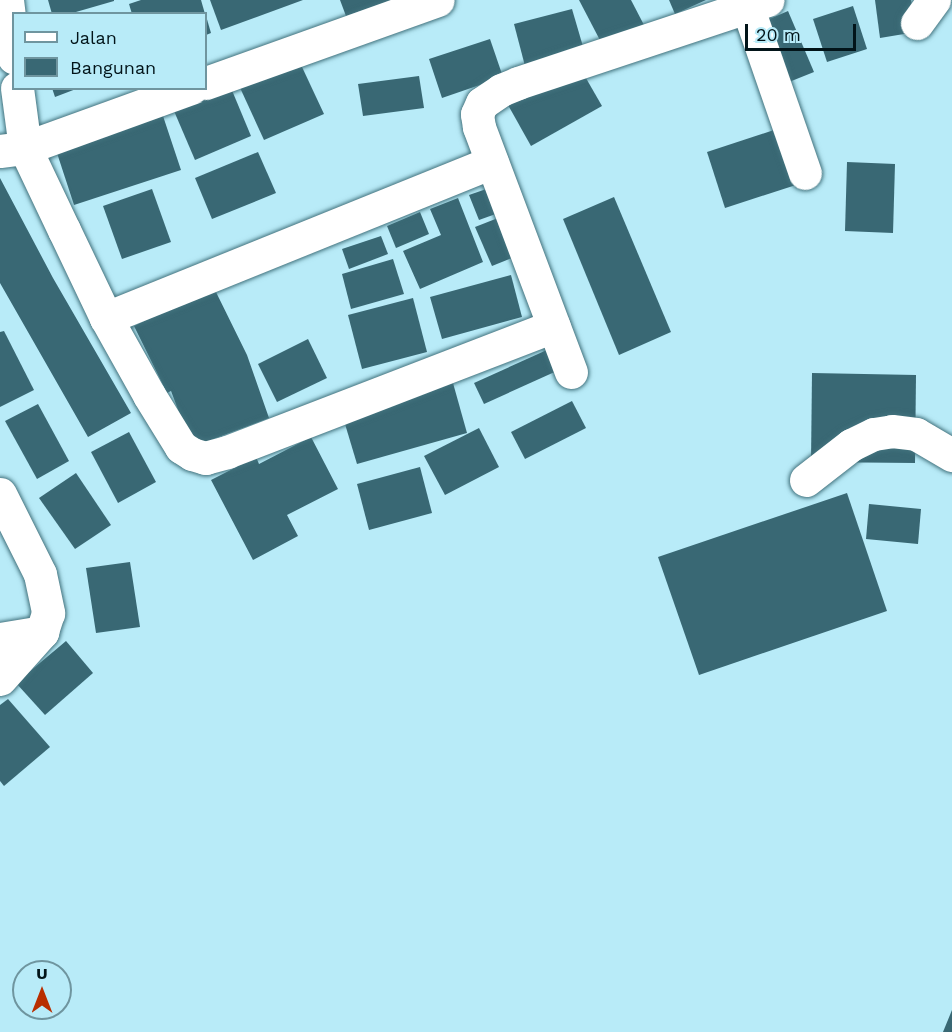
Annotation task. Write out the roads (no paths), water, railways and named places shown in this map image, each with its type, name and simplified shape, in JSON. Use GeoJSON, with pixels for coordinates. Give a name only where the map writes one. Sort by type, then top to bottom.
{"type":"FeatureCollection","features":[{"type":"Feature","properties":{"kind":"street"},"geometry":{"type":"LineString","coordinates":[[7,0],[12,41]]}},
{"type":"Feature","properties":{"kind":"street"},"geometry":{"type":"LineString","coordinates":[[207,83],[438,0]]}},
{"type":"Feature","properties":{"kind":"street"},"geometry":{"type":"LineString","coordinates":[[571,372],[492,162],[477,114],[482,103],[501,90],[754,2],[760,50],[805,173]]}},
{"type":"Feature","properties":{"kind":"street"},"geometry":{"type":"LineString","coordinates":[[17,90],[12,149],[181,447],[205,458],[227,452],[553,326]]}},
{"type":"Feature","properties":{"kind":"street"},"geometry":{"type":"LineString","coordinates":[[12,149],[185,90]]}},
{"type":"Feature","properties":{"kind":"street"},"geometry":{"type":"LineString","coordinates":[[106,318],[492,162]]}},
{"type":"Feature","properties":{"kind":"street"},"geometry":{"type":"LineString","coordinates":[[806,480],[851,446],[874,434],[892,431],[916,434],[952,455]]}},
{"type":"Feature","properties":{"kind":"street"},"geometry":{"type":"LineString","coordinates":[[0,494],[40,574],[48,613],[42,632],[0,679]]}},
{"type":"Feature","properties":{"kind":"street"},"geometry":{"type":"LineString","coordinates":[[0,639],[42,632]]}}]}
